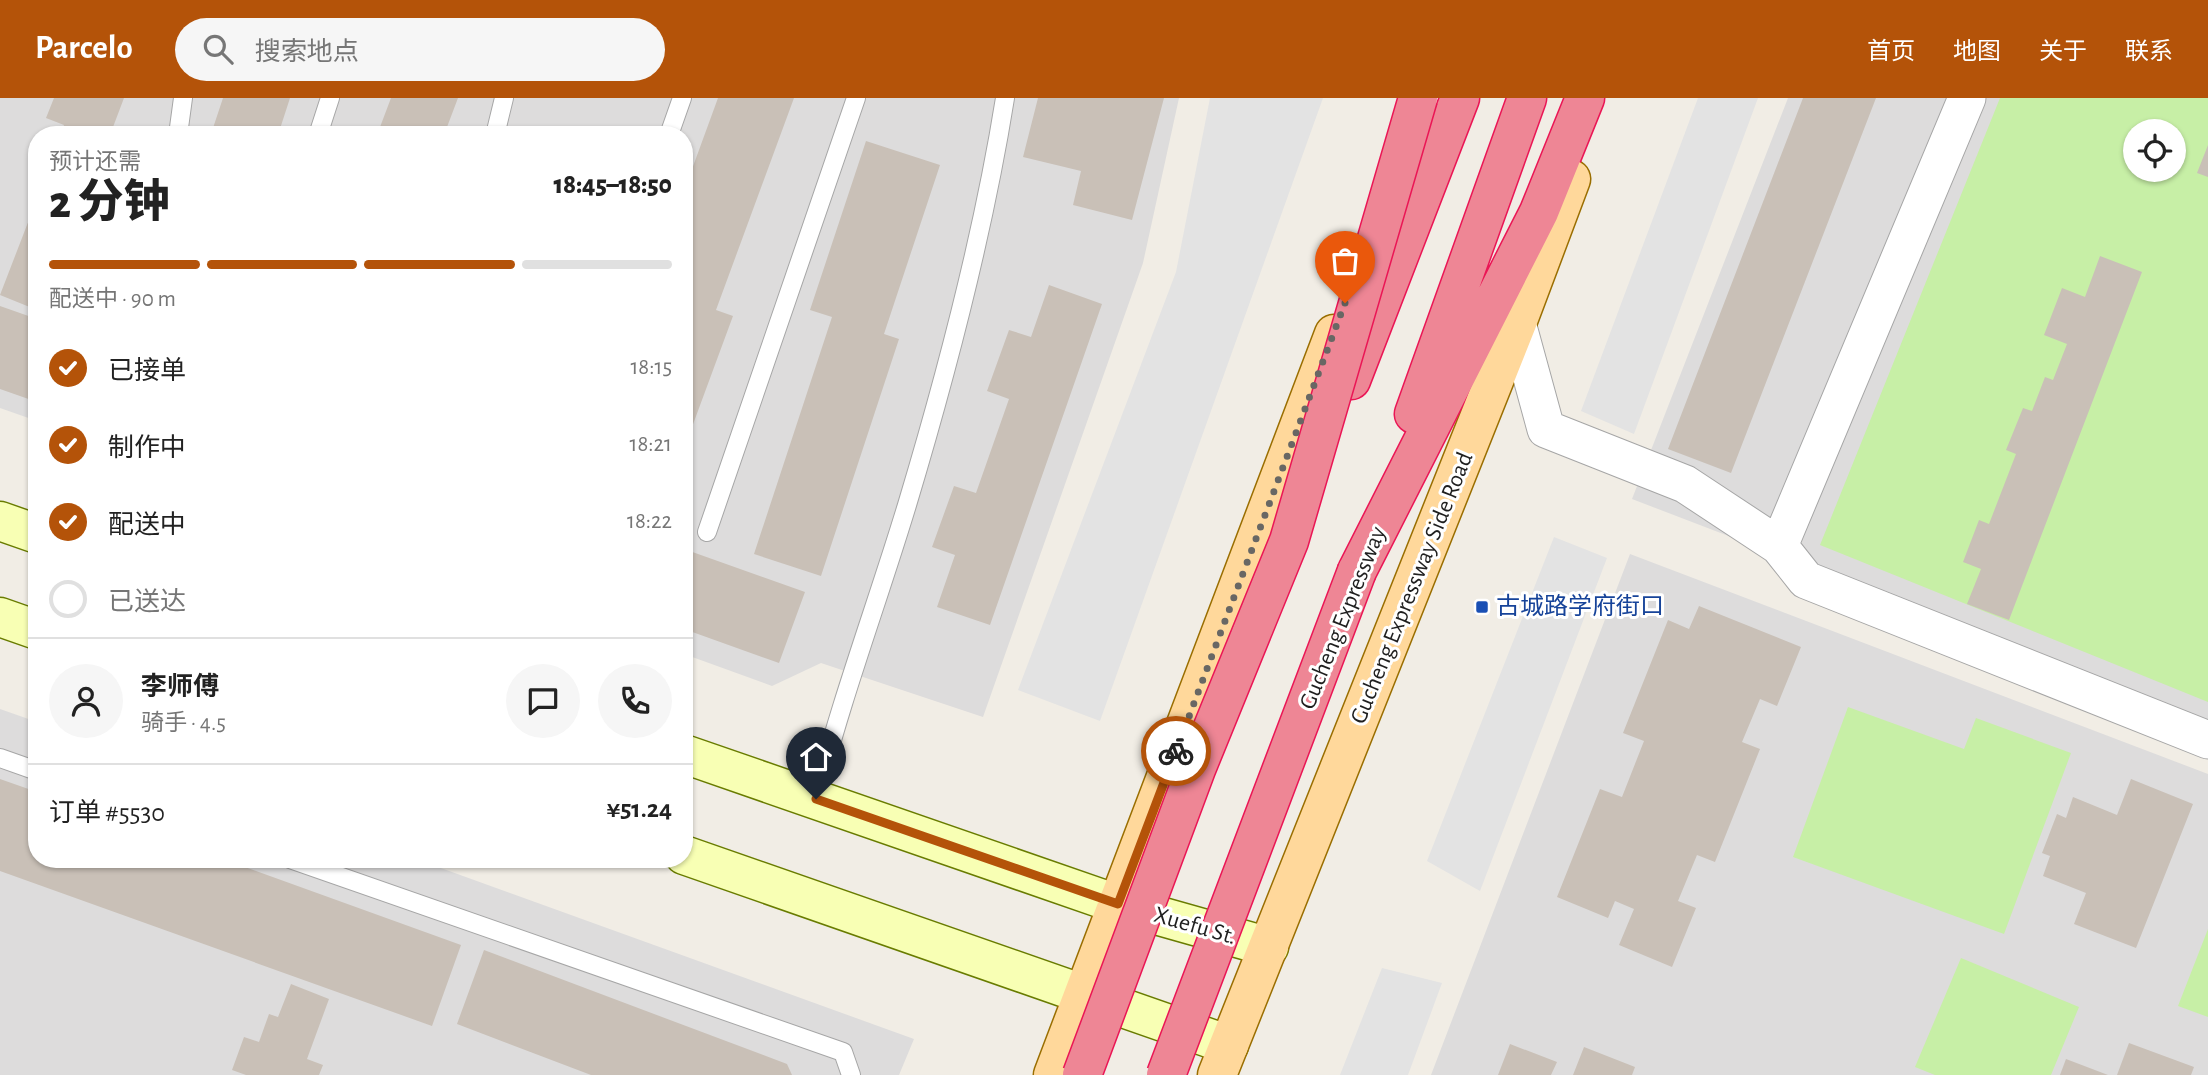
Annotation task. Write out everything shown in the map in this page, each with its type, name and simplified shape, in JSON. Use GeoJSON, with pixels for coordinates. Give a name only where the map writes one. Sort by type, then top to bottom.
{"type":"FeatureCollection","features":[{"type":"Feature","properties":{"kind":"highway"},"geometry":{"type":"LineString","coordinates":[[1289,541],[1421,98]]}},
{"type":"Feature","properties":{"kind":"highway"},"geometry":{"type":"LineString","coordinates":[[1082,1075],[1196,769],[1289,541],[1460,98]]}},
{"type":"Feature","properties":{"kind":"highway"},"geometry":{"type":"LineString","coordinates":[[1357,571],[1527,98]]}},
{"type":"Feature","properties":{"kind":"highway","name":"Gucheng Expressway"},"geometry":{"type":"LineString","coordinates":[[1166,1075],[1357,571],[1539,212],[1584,98]]}},
{"type":"Feature","properties":{"kind":"main road"},"geometry":{"type":"LineString","coordinates":[[1053,1075],[1421,98]]}},
{"type":"Feature","properties":{"kind":"main road","name":"Gucheng Expressway Side Road"},"geometry":{"type":"LineString","coordinates":[[1223,1060],[1517,323],[1601,98]]}},
{"type":"Feature","properties":{"kind":"main road"},"geometry":{"type":"LineString","coordinates":[[0,521],[28,531]]}},
{"type":"Feature","properties":{"kind":"main road"},"geometry":{"type":"LineString","coordinates":[[0,617],[28,627]]}},
{"type":"Feature","properties":{"kind":"main road","name":"Xuefu St."},"geometry":{"type":"LineString","coordinates":[[693,757],[1118,904],[1269,947]]}},
{"type":"Feature","properties":{"kind":"main road"},"geometry":{"type":"LineString","coordinates":[[693,858],[1084,994],[1223,1060]]}},
{"type":"Feature","properties":{"kind":"street"},"geometry":{"type":"LineString","coordinates":[[1779,546],[1967,98]]}},
{"type":"Feature","properties":{"kind":"street"},"geometry":{"type":"LineString","coordinates":[[1517,323],[1546,429],[1685,484],[1779,546],[1806,580],[2208,740]]}},
{"type":"Feature","properties":{"kind":"lane"},"geometry":{"type":"LineString","coordinates":[[179,126],[183,98]]}},
{"type":"Feature","properties":{"kind":"lane"},"geometry":{"type":"LineString","coordinates":[[321,126],[330,98]]}},
{"type":"Feature","properties":{"kind":"lane"},"geometry":{"type":"LineString","coordinates":[[497,126],[504,98]]}},
{"type":"Feature","properties":{"kind":"lane"},"geometry":{"type":"LineString","coordinates":[[672,126],[682,98]]}},
{"type":"Feature","properties":{"kind":"lane"},"geometry":{"type":"LineString","coordinates":[[707,532],[856,98]]}},
{"type":"Feature","properties":{"kind":"lane"},"geometry":{"type":"LineString","coordinates":[[816,799],[832,733],[907,505],[957,325],[994,166],[1005,98]]}},
{"type":"Feature","properties":{"kind":"lane"},"geometry":{"type":"LineString","coordinates":[[0,758],[28,768]]}},
{"type":"Feature","properties":{"kind":"lane"},"geometry":{"type":"LineString","coordinates":[[316,868],[843,1052],[851,1075]]}},
{"type":"Feature","properties":{"kind":"shaded area"},"geometry":{"type":"Polygon","coordinates":[[[0,98],[1179,98],[1143,263],[983,717],[821,663],[772,686],[693,657],[693,126],[28,126],[28,418],[0,408],[0,98]]]}},
{"type":"Feature","properties":{"kind":"shaded area"},"geometry":{"type":"Polygon","coordinates":[[[1210,98],[1323,98],[1100,721],[1018,690],[1176,272],[1210,98]]]}},
{"type":"Feature","properties":{"kind":"shaded area"},"geometry":{"type":"Polygon","coordinates":[[[1698,98],[1758,98],[1634,434],[1581,411],[1698,98]]]}},
{"type":"Feature","properties":{"kind":"shaded area"},"geometry":{"type":"Polygon","coordinates":[[[1788,98],[2208,98],[2208,720],[1632,499],[1788,98]]]}},
{"type":"Feature","properties":{"kind":"shaded area"},"geometry":{"type":"Polygon","coordinates":[[[1554,537],[1607,558],[1480,891],[1427,861],[1554,537]]]}},
{"type":"Feature","properties":{"kind":"shaded area"},"geometry":{"type":"Polygon","coordinates":[[[1630,554],[2208,774],[2208,1075],[1431,1075],[1630,554]]]}},
{"type":"Feature","properties":{"kind":"shaded area"},"geometry":{"type":"Polygon","coordinates":[[[0,709],[28,719],[28,868],[441,868],[914,1039],[899,1075],[0,1075],[0,709]]]}},
{"type":"Feature","properties":{"kind":"shaded area"},"geometry":{"type":"Polygon","coordinates":[[[1382,968],[1442,983],[1408,1075],[1340,1075],[1382,968]]]}},
{"type":"Feature","properties":{"kind":"green space"},"geometry":{"type":"Polygon","coordinates":[[[2000,98],[2208,98],[2208,702],[1820,545],[2000,98]]]}},
{"type":"Feature","properties":{"kind":"green space"},"geometry":{"type":"Polygon","coordinates":[[[1848,707],[1964,749],[1976,718],[2071,753],[2004,934],[1793,857],[1848,707]]]}},
{"type":"Feature","properties":{"kind":"green space"},"geometry":{"type":"Polygon","coordinates":[[[2208,929],[2208,1017],[2178,1006],[2208,929]]]}},
{"type":"Feature","properties":{"kind":"green space"},"geometry":{"type":"Polygon","coordinates":[[[1961,958],[2079,1007],[2051,1075],[1935,1075],[1915,1067],[1961,958]]]}},
{"type":"Feature","properties":{"kind":"building"},"geometry":{"type":"Polygon","coordinates":[[[54,98],[124,98],[113,126],[64,126],[46,118],[54,98]]]}},
{"type":"Feature","properties":{"kind":"building"},"geometry":{"type":"Polygon","coordinates":[[[223,98],[290,98],[281,126],[214,126],[223,98]]]}},
{"type":"Feature","properties":{"kind":"building"},"geometry":{"type":"Polygon","coordinates":[[[391,98],[458,98],[447,126],[380,126],[391,98]]]}},
{"type":"Feature","properties":{"kind":"building"},"geometry":{"type":"Polygon","coordinates":[[[718,98],[794,98],[716,310],[733,316],[693,424],[693,166],[718,98]]]}},
{"type":"Feature","properties":{"kind":"building"},"geometry":{"type":"Polygon","coordinates":[[[1038,98],[1164,98],[1132,220],[1073,205],[1081,171],[1023,157],[1038,98]]]}},
{"type":"Feature","properties":{"kind":"building"},"geometry":{"type":"Polygon","coordinates":[[[1803,98],[1876,98],[1731,473],[1668,449],[1803,98]]]}},
{"type":"Feature","properties":{"kind":"building"},"geometry":{"type":"Polygon","coordinates":[[[866,141],[940,165],[884,334],[899,339],[821,576],[754,554],[832,317],[810,310],[866,141]]]}},
{"type":"Feature","properties":{"kind":"building"},"geometry":{"type":"Polygon","coordinates":[[[2208,145],[2208,177],[2197,173],[2208,145]]]}},
{"type":"Feature","properties":{"kind":"building"},"geometry":{"type":"Polygon","coordinates":[[[28,222],[28,306],[0,295],[28,222]]]}},
{"type":"Feature","properties":{"kind":"building"},"geometry":{"type":"Polygon","coordinates":[[[2100,256],[2142,272],[2009,620],[1967,604],[1981,569],[1963,562],[1979,520],[1989,524],[2016,454],[2006,450],[2023,408],[2032,411],[2045,377],[2053,380],[2067,344],[2044,335],[2062,288],[2085,297],[2100,256]]]}},
{"type":"Feature","properties":{"kind":"building"},"geometry":{"type":"Polygon","coordinates":[[[1049,285],[1102,304],[990,625],[937,607],[955,555],[932,547],[954,486],[976,493],[1009,399],[987,391],[1009,330],[1031,337],[1049,285]]]}},
{"type":"Feature","properties":{"kind":"building"},"geometry":{"type":"Polygon","coordinates":[[[0,306],[28,316],[28,399],[0,389],[0,306]]]}},
{"type":"Feature","properties":{"kind":"building"},"geometry":{"type":"Polygon","coordinates":[[[693,552],[805,592],[779,663],[693,632],[693,552]]]}},
{"type":"Feature","properties":{"kind":"building"},"geometry":{"type":"Polygon","coordinates":[[[1699,606],[1801,647],[1777,706],[1760,699],[1742,742],[1760,749],[1715,862],[1697,855],[1678,901],[1696,908],[1672,967],[1619,945],[1634,909],[1615,901],[1608,918],[1557,897],[1600,789],[1622,797],[1644,741],[1623,733],[1668,620],[1689,629],[1699,606]]]}},
{"type":"Feature","properties":{"kind":"building"},"geometry":{"type":"Polygon","coordinates":[[[0,779],[28,789],[28,868],[248,868],[461,945],[432,1026],[0,871],[0,779]]]}},
{"type":"Feature","properties":{"kind":"building"},"geometry":{"type":"Polygon","coordinates":[[[2131,779],[2193,804],[2136,948],[2074,924],[2086,893],[2043,876],[2050,856],[2042,853],[2057,814],[2066,818],[2073,797],[2117,815],[2131,779]]]}},
{"type":"Feature","properties":{"kind":"building"},"geometry":{"type":"Polygon","coordinates":[[[484,950],[787,1064],[792,1075],[591,1075],[457,1024],[484,950]]]}},
{"type":"Feature","properties":{"kind":"building"},"geometry":{"type":"Polygon","coordinates":[[[291,984],[329,999],[307,1059],[323,1065],[319,1075],[246,1075],[232,1070],[244,1037],[259,1042],[269,1014],[278,1017],[291,984]]]}},
{"type":"Feature","properties":{"kind":"building"},"geometry":{"type":"Polygon","coordinates":[[[2129,1043],[2194,1067],[2191,1075],[2117,1075],[2129,1043]]]}},
{"type":"Feature","properties":{"kind":"building"},"geometry":{"type":"Polygon","coordinates":[[[1510,1044],[1557,1062],[1551,1075],[1498,1075],[1510,1044]]]}},
{"type":"Feature","properties":{"kind":"building"},"geometry":{"type":"Polygon","coordinates":[[[1584,1047],[1635,1067],[1632,1075],[1573,1075],[1584,1047]]]}},
{"type":"Feature","properties":{"kind":"building"},"geometry":{"type":"Polygon","coordinates":[[[2066,1059],[2108,1075],[2060,1075],[2066,1059]]]}},
{"type":"Feature","properties":{"kind":"way so far"},"geometry":{"type":"LineString","coordinates":[[1176,751],[1345,303]]}},
{"type":"Feature","properties":{"kind":"place","name":"古城路学府街口"},"geometry":{"type":"Point","coordinates":[1482,607]}},
{"type":"Feature","properties":{"kind":"route"},"geometry":{"type":"LineString","coordinates":[[816,799],[1118,904],[1176,751]]}}]}
